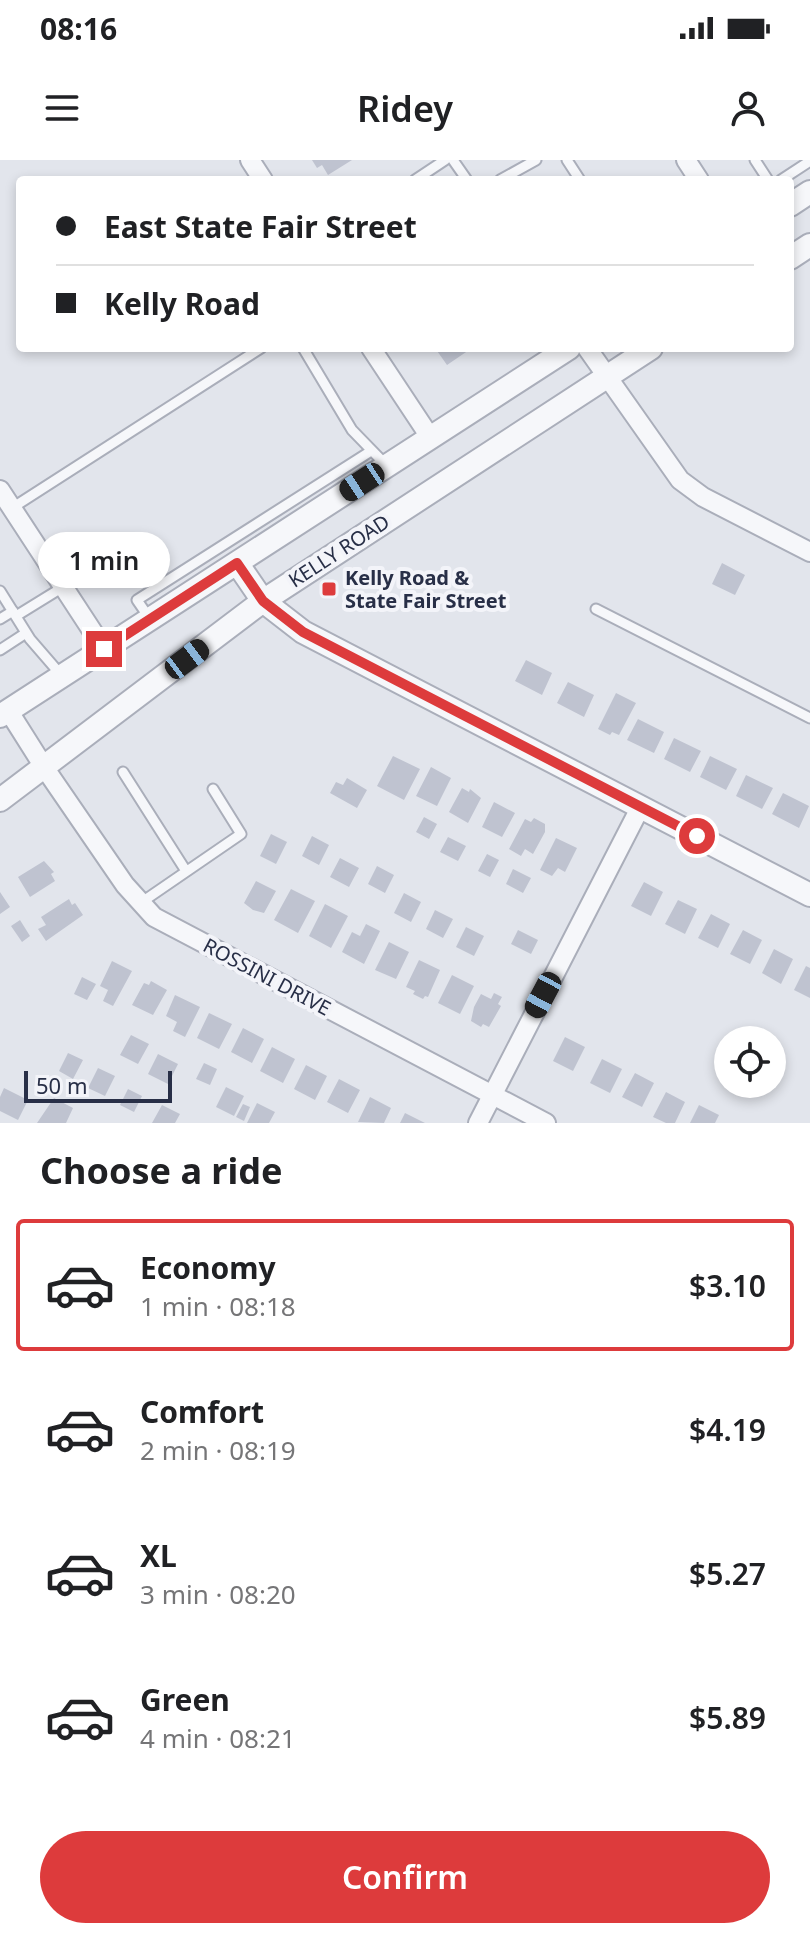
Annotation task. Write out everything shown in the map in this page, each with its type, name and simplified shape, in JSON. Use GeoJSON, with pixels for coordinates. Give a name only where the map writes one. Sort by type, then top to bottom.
{"type":"FeatureCollection","features":[{"type":"Feature","properties":{"kind":"street"},"geometry":{"type":"LineString","coordinates":[[374,352],[430,437]]}},
{"type":"Feature","properties":{"kind":"street"},"geometry":{"type":"LineString","coordinates":[[4,713],[237,563],[379,458],[430,437],[563,352]]}},
{"type":"Feature","properties":{"kind":"street"},"geometry":{"type":"LineString","coordinates":[[590,352],[668,464],[692,491],[810,552]]}},
{"type":"Feature","properties":{"kind":"street","name":"KELLY ROAD"},"geometry":{"type":"LineString","coordinates":[[0,800],[263,601],[645,352]]}},
{"type":"Feature","properties":{"kind":"street"},"geometry":{"type":"LineString","coordinates":[[0,490],[104,649]]}},
{"type":"Feature","properties":{"kind":"street"},"geometry":{"type":"LineString","coordinates":[[237,563],[263,601],[303,632],[810,895]]}},
{"type":"Feature","properties":{"kind":"street","name":"ROSSINI DRIVE"},"geometry":{"type":"LineString","coordinates":[[4,713],[139,904],[166,925],[546,1123]]}},
{"type":"Feature","properties":{"kind":"street"},"geometry":{"type":"LineString","coordinates":[[478,1123],[641,806]]}},
{"type":"Feature","properties":{"kind":"lane"},"geometry":{"type":"LineString","coordinates":[[421,176],[445,160]]}},
{"type":"Feature","properties":{"kind":"lane"},"geometry":{"type":"LineString","coordinates":[[507,176],[536,160]]}},
{"type":"Feature","properties":{"kind":"lane"},"geometry":{"type":"LineString","coordinates":[[787,176],[810,161]]}},
{"type":"Feature","properties":{"kind":"lane"},"geometry":{"type":"LineString","coordinates":[[12,508],[255,352]]}},
{"type":"Feature","properties":{"kind":"lane"},"geometry":{"type":"LineString","coordinates":[[150,619],[137,600],[379,458],[352,430],[305,352]]}},
{"type":"Feature","properties":{"kind":"lane"},"geometry":{"type":"LineString","coordinates":[[0,619],[63,587]]}},
{"type":"Feature","properties":{"kind":"lane"},"geometry":{"type":"LineString","coordinates":[[0,591],[26,633],[62,676]]}},
{"type":"Feature","properties":{"kind":"lane"},"geometry":{"type":"LineString","coordinates":[[596,609],[810,718]]}},
{"type":"Feature","properties":{"kind":"lane"},"geometry":{"type":"LineString","coordinates":[[0,650],[26,633]]}},
{"type":"Feature","properties":{"kind":"lane"},"geometry":{"type":"LineString","coordinates":[[123,772],[186,871]]}},
{"type":"Feature","properties":{"kind":"lane"},"geometry":{"type":"LineString","coordinates":[[139,904],[241,834],[213,789]]}},
{"type":"Feature","properties":{"kind":"building"},"geometry":{"type":"Polygon","coordinates":[[[312,160],[352,160],[328,175],[322,165],[317,168],[312,160]]]}},
{"type":"Feature","properties":{"kind":"building"},"geometry":{"type":"Polygon","coordinates":[[[438,352],[466,352],[447,365],[438,352]]]}},
{"type":"Feature","properties":{"kind":"building"},"geometry":{"type":"Polygon","coordinates":[[[722,563],[745,575],[735,595],[712,584],[722,563]]]}},
{"type":"Feature","properties":{"kind":"building"},"geometry":{"type":"Polygon","coordinates":[[[526,660],[552,673],[542,695],[515,681],[526,660]]]}},
{"type":"Feature","properties":{"kind":"building"},"geometry":{"type":"Polygon","coordinates":[[[568,682],[594,695],[584,717],[557,703],[568,682]]]}},
{"type":"Feature","properties":{"kind":"building"},"geometry":{"type":"Polygon","coordinates":[[[616,693],[636,703],[619,735],[612,732],[610,735],[598,729],[616,693]]]}},
{"type":"Feature","properties":{"kind":"building"},"geometry":{"type":"Polygon","coordinates":[[[638,719],[664,732],[654,753],[627,740],[638,719]]]}},
{"type":"Feature","properties":{"kind":"building"},"geometry":{"type":"Polygon","coordinates":[[[674,738],[701,751],[690,772],[664,759],[674,738]]]}},
{"type":"Feature","properties":{"kind":"building"},"geometry":{"type":"Polygon","coordinates":[[[393,756],[420,769],[404,800],[377,786],[393,756]]]}},
{"type":"Feature","properties":{"kind":"building"},"geometry":{"type":"Polygon","coordinates":[[[710,756],[737,769],[726,790],[700,777],[710,756]]]}},
{"type":"Feature","properties":{"kind":"building"},"geometry":{"type":"Polygon","coordinates":[[[431,767],[451,778],[437,806],[416,796],[431,767]]]}},
{"type":"Feature","properties":{"kind":"building"},"geometry":{"type":"Polygon","coordinates":[[[746,775],[773,788],[762,809],[736,796],[746,775]]]}},
{"type":"Feature","properties":{"kind":"building"},"geometry":{"type":"Polygon","coordinates":[[[347,778],[367,790],[357,808],[330,793],[336,782],[343,785],[347,778]]]}},
{"type":"Feature","properties":{"kind":"building"},"geometry":{"type":"Polygon","coordinates":[[[462,788],[469,792],[470,789],[481,798],[468,823],[449,812],[462,788]]]}},
{"type":"Feature","properties":{"kind":"building"},"geometry":{"type":"Polygon","coordinates":[[[783,793],[809,806],[799,828],[772,814],[783,793]]]}},
{"type":"Feature","properties":{"kind":"building"},"geometry":{"type":"Polygon","coordinates":[[[494,802],[515,813],[502,837],[482,827],[494,802]]]}},
{"type":"Feature","properties":{"kind":"building"},"geometry":{"type":"Polygon","coordinates":[[[424,817],[437,824],[429,839],[416,832],[424,817]]]}},
{"type":"Feature","properties":{"kind":"building"},"geometry":{"type":"Polygon","coordinates":[[[534,818],[545,824],[545,832],[533,854],[525,849],[521,856],[509,849],[525,819],[531,822],[534,818]]]}},
{"type":"Feature","properties":{"kind":"building"},"geometry":{"type":"Polygon","coordinates":[[[271,834],[287,842],[276,864],[260,856],[271,834]]]}},
{"type":"Feature","properties":{"kind":"building"},"geometry":{"type":"Polygon","coordinates":[[[312,836],[329,845],[319,865],[302,856],[312,836]]]}},
{"type":"Feature","properties":{"kind":"building"},"geometry":{"type":"Polygon","coordinates":[[[448,837],[466,846],[458,861],[440,852],[448,837]]]}},
{"type":"Feature","properties":{"kind":"building"},"geometry":{"type":"Polygon","coordinates":[[[556,838],[577,848],[565,872],[558,868],[552,876],[540,870],[556,838]]]}},
{"type":"Feature","properties":{"kind":"building"},"geometry":{"type":"Polygon","coordinates":[[[487,854],[499,860],[490,877],[478,871],[487,854]]]}},
{"type":"Feature","properties":{"kind":"building"},"geometry":{"type":"Polygon","coordinates":[[[340,858],[359,868],[349,887],[330,877],[340,858]]]}},
{"type":"Feature","properties":{"kind":"building"},"geometry":{"type":"Polygon","coordinates":[[[44,861],[54,872],[51,874],[55,881],[30,897],[18,877],[44,861]]]}},
{"type":"Feature","properties":{"kind":"building"},"geometry":{"type":"Polygon","coordinates":[[[377,866],[394,875],[385,893],[368,884],[377,866]]]}},
{"type":"Feature","properties":{"kind":"building"},"geometry":{"type":"Polygon","coordinates":[[[513,869],[531,878],[523,893],[506,884],[513,869]]]}},
{"type":"Feature","properties":{"kind":"building"},"geometry":{"type":"Polygon","coordinates":[[[256,881],[276,891],[264,913],[244,903],[256,881]]]}},
{"type":"Feature","properties":{"kind":"building"},"geometry":{"type":"Polygon","coordinates":[[[644,882],[663,892],[651,916],[631,906],[644,882]]]}},
{"type":"Feature","properties":{"kind":"building"},"geometry":{"type":"Polygon","coordinates":[[[291,889],[315,901],[298,933],[274,920],[291,889]]]}},
{"type":"Feature","properties":{"kind":"building"},"geometry":{"type":"Polygon","coordinates":[[[0,892],[10,907],[0,914],[0,892]]]}},
{"type":"Feature","properties":{"kind":"building"},"geometry":{"type":"Polygon","coordinates":[[[404,893],[421,902],[411,922],[394,913],[404,893]]]}},
{"type":"Feature","properties":{"kind":"building"},"geometry":{"type":"Polygon","coordinates":[[[69,899],[83,915],[46,941],[38,929],[46,925],[41,917],[69,899]]]}},
{"type":"Feature","properties":{"kind":"building"},"geometry":{"type":"Polygon","coordinates":[[[678,900],[697,909],[685,934],[665,924],[678,900]]]}},
{"type":"Feature","properties":{"kind":"building"},"geometry":{"type":"Polygon","coordinates":[[[325,904],[348,916],[331,948],[309,936],[325,904]]]}},
{"type":"Feature","properties":{"kind":"building"},"geometry":{"type":"Polygon","coordinates":[[[435,910],[453,919],[443,938],[426,929],[435,910]]]}},
{"type":"Feature","properties":{"kind":"building"},"geometry":{"type":"Polygon","coordinates":[[[711,914],[730,924],[718,948],[698,938],[711,914]]]}},
{"type":"Feature","properties":{"kind":"building"},"geometry":{"type":"Polygon","coordinates":[[[20,920],[30,936],[22,942],[11,926],[20,920]]]}},
{"type":"Feature","properties":{"kind":"building"},"geometry":{"type":"Polygon","coordinates":[[[366,924],[380,931],[364,964],[342,952],[352,932],[360,936],[366,924]]]}},
{"type":"Feature","properties":{"kind":"building"},"geometry":{"type":"Polygon","coordinates":[[[466,927],[484,936],[474,956],[456,947],[466,927]]]}},
{"type":"Feature","properties":{"kind":"building"},"geometry":{"type":"Polygon","coordinates":[[[518,930],[538,940],[531,954],[511,944],[518,930]]]}},
{"type":"Feature","properties":{"kind":"building"},"geometry":{"type":"Polygon","coordinates":[[[743,930],[762,940],[750,964],[730,954],[743,930]]]}},
{"type":"Feature","properties":{"kind":"building"},"geometry":{"type":"Polygon","coordinates":[[[389,942],[409,952],[396,979],[375,970],[389,942]]]}},
{"type":"Feature","properties":{"kind":"building"},"geometry":{"type":"Polygon","coordinates":[[[774,949],[793,959],[781,984],[762,973],[774,949]]]}},
{"type":"Feature","properties":{"kind":"building"},"geometry":{"type":"Polygon","coordinates":[[[419,960],[440,970],[428,997],[423,999],[406,987],[419,960]]]}},
{"type":"Feature","properties":{"kind":"building"},"geometry":{"type":"Polygon","coordinates":[[[112,961],[132,971],[113,1006],[103,1001],[108,990],[100,986],[112,961]]]}},
{"type":"Feature","properties":{"kind":"building"},"geometry":{"type":"Polygon","coordinates":[[[806,966],[810,968],[810,998],[794,990],[806,966]]]}},
{"type":"Feature","properties":{"kind":"building"},"geometry":{"type":"Polygon","coordinates":[[[452,975],[474,986],[460,1014],[438,1003],[452,975]]]}},
{"type":"Feature","properties":{"kind":"building"},"geometry":{"type":"Polygon","coordinates":[[[82,977],[96,984],[87,1000],[74,994],[82,977]]]}},
{"type":"Feature","properties":{"kind":"building"},"geometry":{"type":"Polygon","coordinates":[[[151,981],[167,990],[153,1015],[132,1005],[144,983],[149,985],[151,981]]]}},
{"type":"Feature","properties":{"kind":"building"},"geometry":{"type":"Polygon","coordinates":[[[494,993],[502,997],[498,1004],[501,1006],[489,1027],[483,1024],[481,1027],[471,1021],[474,1007],[481,994],[491,999],[494,993]]]}},
{"type":"Feature","properties":{"kind":"building"},"geometry":{"type":"Polygon","coordinates":[[[175,995],[200,1007],[185,1037],[173,1031],[177,1022],[166,1016],[175,995]]]}},
{"type":"Feature","properties":{"kind":"building"},"geometry":{"type":"Polygon","coordinates":[[[209,1013],[232,1024],[219,1049],[197,1038],[209,1013]]]}},
{"type":"Feature","properties":{"kind":"building"},"geometry":{"type":"Polygon","coordinates":[[[243,1028],[264,1039],[252,1063],[231,1052],[243,1028]]]}},
{"type":"Feature","properties":{"kind":"building"},"geometry":{"type":"Polygon","coordinates":[[[131,1035],[149,1044],[138,1064],[120,1055],[131,1035]]]}},
{"type":"Feature","properties":{"kind":"building"},"geometry":{"type":"Polygon","coordinates":[[[565,1037],[585,1047],[573,1071],[553,1061],[565,1037]]]}},
{"type":"Feature","properties":{"kind":"building"},"geometry":{"type":"Polygon","coordinates":[[[272,1047],[295,1059],[283,1083],[260,1071],[272,1047]]]}},
{"type":"Feature","properties":{"kind":"building"},"geometry":{"type":"Polygon","coordinates":[[[68,1053],[83,1060],[73,1079],[59,1071],[68,1053]]]}},
{"type":"Feature","properties":{"kind":"building"},"geometry":{"type":"Polygon","coordinates":[[[158,1054],[178,1064],[168,1084],[148,1074],[158,1054]]]}},
{"type":"Feature","properties":{"kind":"building"},"geometry":{"type":"Polygon","coordinates":[[[602,1059],[622,1069],[610,1093],[590,1083],[602,1059]]]}},
{"type":"Feature","properties":{"kind":"building"},"geometry":{"type":"Polygon","coordinates":[[[204,1063],[217,1069],[210,1085],[196,1079],[204,1063]]]}},
{"type":"Feature","properties":{"kind":"building"},"geometry":{"type":"Polygon","coordinates":[[[306,1065],[327,1076],[315,1100],[294,1089],[306,1065]]]}},
{"type":"Feature","properties":{"kind":"building"},"geometry":{"type":"Polygon","coordinates":[[[98,1068],[115,1076],[105,1096],[88,1088],[98,1068]]]}},
{"type":"Feature","properties":{"kind":"building"},"geometry":{"type":"Polygon","coordinates":[[[635,1073],[654,1083],[642,1107],[622,1097],[635,1073]]]}},
{"type":"Feature","properties":{"kind":"building"},"geometry":{"type":"Polygon","coordinates":[[[339,1079],[360,1090],[348,1113],[327,1102],[339,1079]]]}},
{"type":"Feature","properties":{"kind":"building"},"geometry":{"type":"Polygon","coordinates":[[[226,1087],[244,1096],[234,1116],[216,1107],[226,1087]]]}},
{"type":"Feature","properties":{"kind":"building"},"geometry":{"type":"Polygon","coordinates":[[[4,1088],[28,1100],[18,1120],[0,1111],[4,1088]]]}},
{"type":"Feature","properties":{"kind":"building"},"geometry":{"type":"Polygon","coordinates":[[[128,1089],[142,1096],[134,1112],[120,1105],[128,1089]]]}},
{"type":"Feature","properties":{"kind":"building"},"geometry":{"type":"Polygon","coordinates":[[[666,1092],[685,1102],[675,1123],[653,1117],[666,1092]]]}},
{"type":"Feature","properties":{"kind":"building"},"geometry":{"type":"Polygon","coordinates":[[[370,1097],[391,1108],[384,1123],[358,1122],[370,1097]]]}},
{"type":"Feature","properties":{"kind":"building"},"geometry":{"type":"Polygon","coordinates":[[[54,1098],[73,1108],[66,1123],[37,1123],[54,1098]]]}},
{"type":"Feature","properties":{"kind":"building"},"geometry":{"type":"Polygon","coordinates":[[[257,1103],[275,1112],[269,1123],[247,1123],[257,1103]]]}},
{"type":"Feature","properties":{"kind":"building"},"geometry":{"type":"Polygon","coordinates":[[[243,1104],[250,1107],[244,1121],[236,1117],[243,1104]]]}},
{"type":"Feature","properties":{"kind":"building"},"geometry":{"type":"Polygon","coordinates":[[[162,1105],[180,1114],[175,1123],[152,1123],[162,1105]]]}},
{"type":"Feature","properties":{"kind":"building"},"geometry":{"type":"Polygon","coordinates":[[[699,1105],[719,1115],[715,1123],[690,1123],[699,1105]]]}},
{"type":"Feature","properties":{"kind":"building"},"geometry":{"type":"Polygon","coordinates":[[[405,1113],[425,1123],[400,1123],[405,1113]]]}},
{"type":"Feature","properties":{"kind":"place","name":"Kelly Road & State Fair Street"},"geometry":{"type":"Point","coordinates":[329,589]}},
{"type":"Feature","properties":{"kind":"route"},"geometry":{"type":"LineString","coordinates":[[104,649],[237,563],[263,601],[303,632],[697,836]]}}]}
